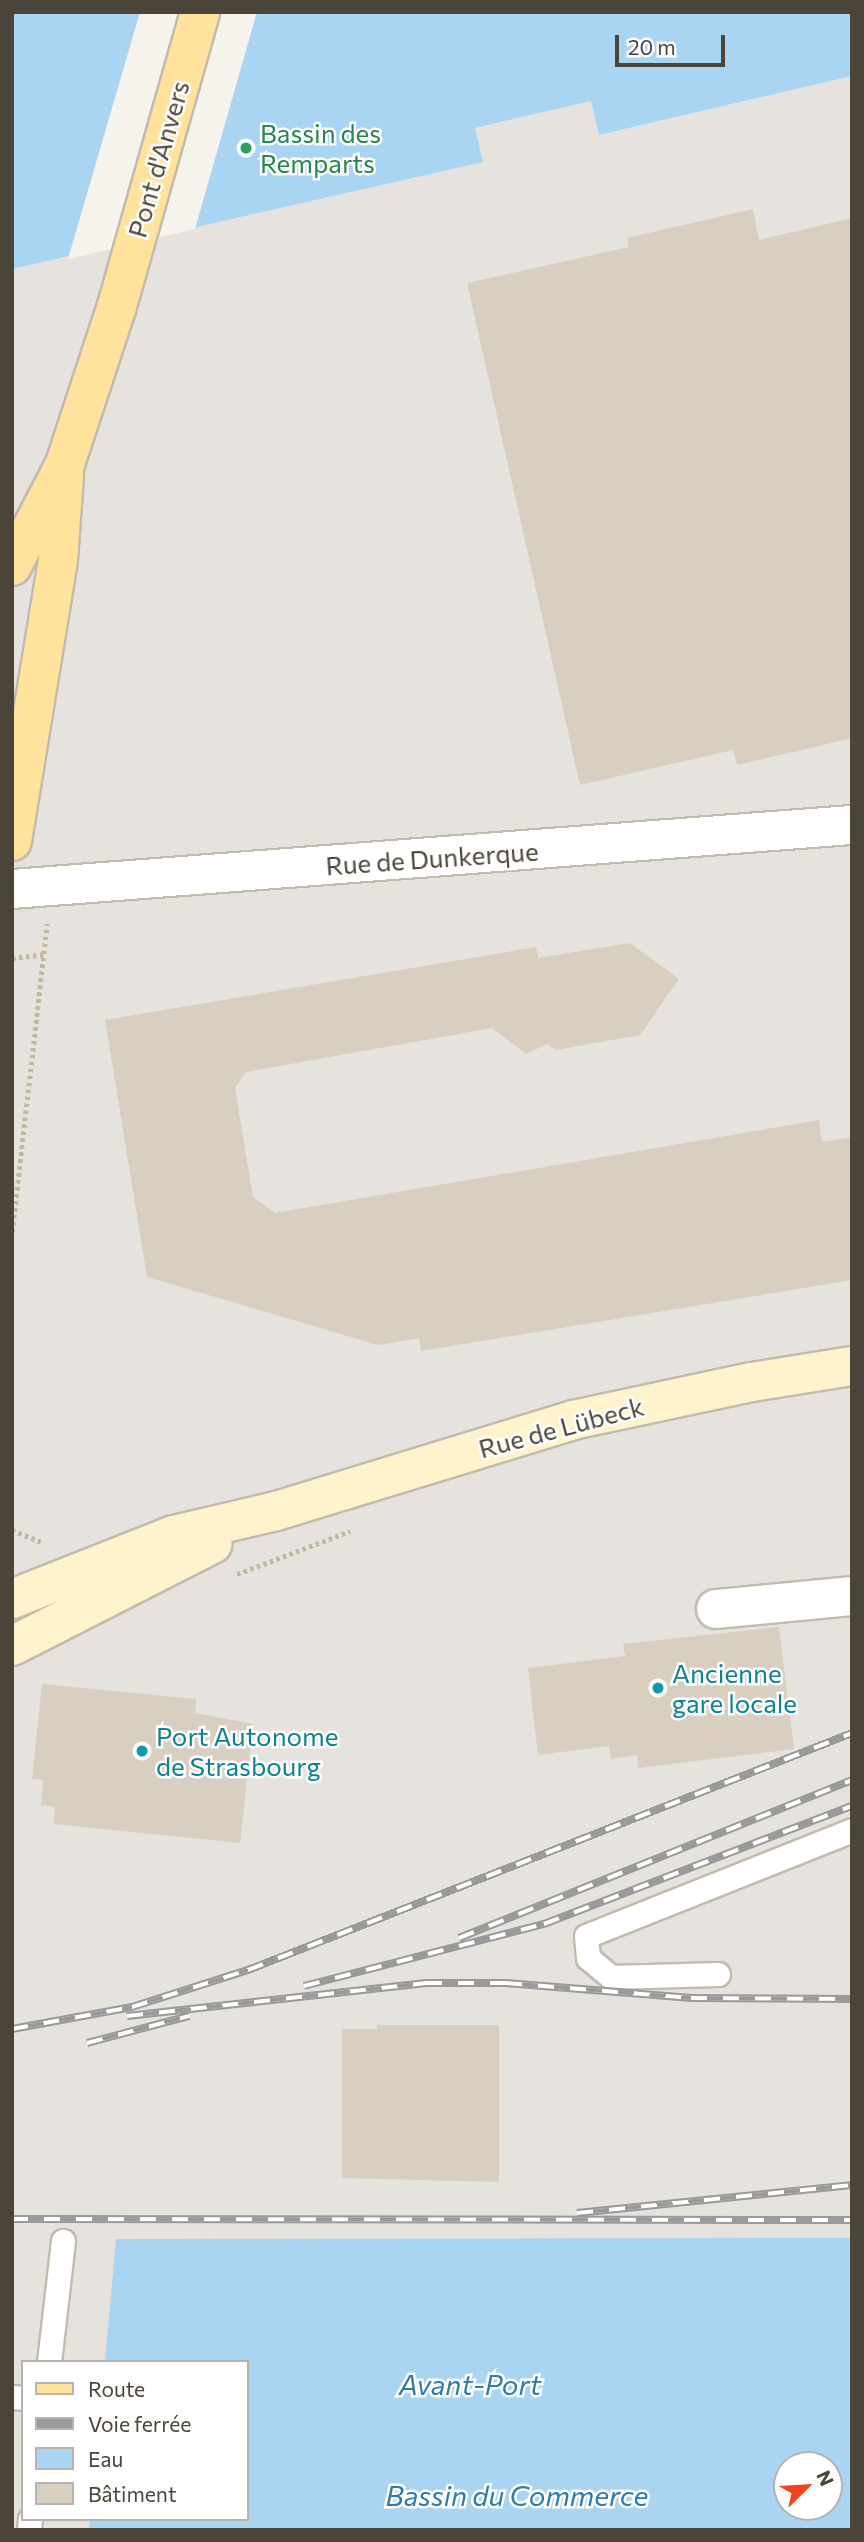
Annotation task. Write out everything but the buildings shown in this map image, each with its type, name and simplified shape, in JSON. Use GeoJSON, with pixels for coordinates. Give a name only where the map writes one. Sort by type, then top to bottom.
{"type":"FeatureCollection","features":[{"type":"Feature","properties":{"kind":"main road","name":"Pont d'Anvers"},"geometry":{"type":"LineString","coordinates":[[65,464],[117,306],[200,12]]}},
{"type":"Feature","properties":{"kind":"main road"},"geometry":{"type":"LineString","coordinates":[[12,566],[65,464]]}},
{"type":"Feature","properties":{"kind":"main road"},"geometry":{"type":"LineString","coordinates":[[12,841],[58,560],[65,464]]}},
{"type":"Feature","properties":{"kind":"main road","name":"Rue de Lübeck"},"geometry":{"type":"LineString","coordinates":[[12,1599],[174,1535],[276,1511],[573,1420],[752,1382],[852,1366]]}},
{"type":"Feature","properties":{"kind":"main road","name":"Rue de Lübeck"},"geometry":{"type":"LineString","coordinates":[[12,1646],[276,1511]]}},
{"type":"Feature","properties":{"kind":"street","name":"Rue de Dunkerque"},"geometry":{"type":"LineString","coordinates":[[12,889],[852,825]]}},
{"type":"Feature","properties":{"kind":"street"},"geometry":{"type":"LineString","coordinates":[[716,1609],[852,1596]]}},
{"type":"Feature","properties":{"kind":"lane"},"geometry":{"type":"LineString","coordinates":[[718,1974],[611,1977],[588,1958],[586,1936],[852,1830]]}},
{"type":"Feature","properties":{"kind":"lane"},"geometry":{"type":"LineString","coordinates":[[49,2360],[63,2241]]}},
{"type":"Feature","properties":{"kind":"path"},"geometry":{"type":"LineString","coordinates":[[12,958],[47,954],[12,1232]]}},
{"type":"Feature","properties":{"kind":"path"},"geometry":{"type":"LineString","coordinates":[[234,1575],[362,1527]]}},
{"type":"Feature","properties":{"kind":"path"},"geometry":{"type":"LineString","coordinates":[[12,1530],[41,1542]]}},
{"type":"Feature","properties":{"kind":"shaded area","name":"Port Autonome de Strasbourg"},"geometry":{"type":"Polygon","coordinates":[[[852,76],[852,2530],[12,2530],[12,269],[482,162],[475,128],[591,101],[600,135],[852,76]]]}},
{"type":"Feature","properties":{"kind":"water","name":"Bassin des Remparts"},"geometry":{"type":"Polygon","coordinates":[[[12,12],[852,12],[852,76],[599,135],[591,101],[475,128],[483,162],[12,269],[12,12]]]}},
{"type":"Feature","properties":{"kind":"water","name":"Avant-Port"},"geometry":{"type":"Polygon","coordinates":[[[852,2238],[852,2530],[89,2530],[90,2521],[248,2521],[248,2360],[105,2360],[116,2239],[852,2238]]]}},
{"type":"Feature","properties":{"kind":"pier"},"geometry":{"type":"Polygon","coordinates":[[[140,12],[257,12],[195,229],[68,259],[140,12]]]}},
{"type":"Feature","properties":{"kind":"railway"},"geometry":{"type":"LineString","coordinates":[[12,2029],[132,2007],[248,1970],[852,1733]]}},
{"type":"Feature","properties":{"kind":"railway"},"geometry":{"type":"LineString","coordinates":[[459,1938],[852,1780]]}},
{"type":"Feature","properties":{"kind":"railway"},"geometry":{"type":"LineString","coordinates":[[304,1986],[544,1924],[852,1806]]}},
{"type":"Feature","properties":{"kind":"railway"},"geometry":{"type":"LineString","coordinates":[[127,2016],[426,1983],[506,1983],[691,1998],[852,1999]]}},
{"type":"Feature","properties":{"kind":"railway"},"geometry":{"type":"LineString","coordinates":[[87,2043],[189,2016]]}},
{"type":"Feature","properties":{"kind":"railway"},"geometry":{"type":"LineString","coordinates":[[577,2213],[852,2185]]}},
{"type":"Feature","properties":{"kind":"railway"},"geometry":{"type":"LineString","coordinates":[[12,2219],[852,2220]]}},
{"type":"Feature","properties":{"kind":"place","name":"Bassin des Remparts"},"geometry":{"type":"Point","coordinates":[246,148]}},
{"type":"Feature","properties":{"kind":"place","name":"Ancienne gare locale"},"geometry":{"type":"Point","coordinates":[658,1688]}},
{"type":"Feature","properties":{"kind":"place","name":"Port Autonome de Strasbourg"},"geometry":{"type":"Point","coordinates":[142,1751]}},
{"type":"Feature","properties":{"kind":"water label","name":"Bassin du Commerce"},"geometry":{"type":"Point","coordinates":[517,2495]}}]}
